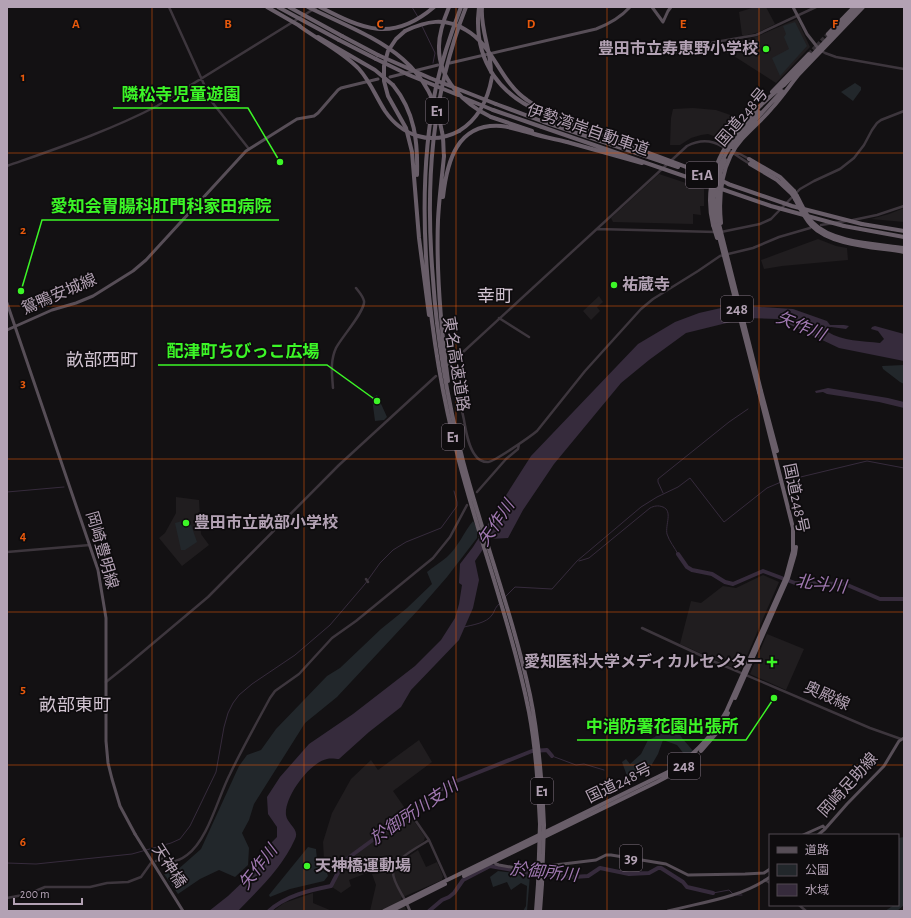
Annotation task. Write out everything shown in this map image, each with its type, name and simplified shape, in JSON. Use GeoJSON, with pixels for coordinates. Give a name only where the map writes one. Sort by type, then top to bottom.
{"type":"FeatureCollection","features":[{"type":"Feature","properties":{"kind":"highway"},"geometry":{"type":"LineString","coordinates":[[267,7],[375,70],[393,85],[405,104],[414,129],[418,155],[417,218],[421,263],[438,358]]}},
{"type":"Feature","properties":{"kind":"highway","name":"伊勢湾岸自動車道"},"geometry":{"type":"LineString","coordinates":[[278,7],[428,83],[493,110],[791,212],[844,226],[904,238]]}},
{"type":"Feature","properties":{"kind":"highway","name":"伊勢湾岸自動車道"},"geometry":{"type":"LineString","coordinates":[[289,7],[341,38]]}},
{"type":"Feature","properties":{"kind":"highway"},"geometry":{"type":"LineString","coordinates":[[308,7],[359,32],[393,51],[411,65],[430,91],[438,112],[443,133],[444,156],[438,238],[438,264],[443,337],[454,421]]}},
{"type":"Feature","properties":{"kind":"highway"},"geometry":{"type":"LineString","coordinates":[[318,7],[352,23],[377,29],[392,28],[408,23],[424,15],[434,7]]}},
{"type":"Feature","properties":{"kind":"highway"},"geometry":{"type":"LineString","coordinates":[[449,7],[440,36],[439,54],[447,77],[457,93],[474,107],[491,117],[567,142],[623,159],[668,170]]}},
{"type":"Feature","properties":{"kind":"highway","name":"東名高速道路"},"geometry":{"type":"LineString","coordinates":[[461,7],[448,43],[435,97],[427,151],[427,219],[429,262],[438,358],[451,429],[530,694],[542,824],[540,911]]}},
{"type":"Feature","properties":{"kind":"highway","name":"東名高速道路"},"geometry":{"type":"LineString","coordinates":[[427,219],[432,152],[438,102],[449,54],[466,7]]}},
{"type":"Feature","properties":{"kind":"highway"},"geometry":{"type":"LineString","coordinates":[[298,25],[346,57],[357,67],[385,111],[391,119],[404,130],[419,137],[435,138],[448,136],[459,131],[474,119],[482,108],[489,91],[492,77],[481,7]]}},
{"type":"Feature","properties":{"kind":"highway"},"geometry":{"type":"LineString","coordinates":[[481,7],[478,35],[481,51],[492,74],[503,88],[517,100],[536,110],[729,184]]}},
{"type":"Feature","properties":{"kind":"highway"},"geometry":{"type":"LineString","coordinates":[[828,34],[854,7]]}},
{"type":"Feature","properties":{"kind":"highway","name":"国道248号"},"geometry":{"type":"LineString","coordinates":[[760,392],[723,253],[717,224],[713,198],[719,174],[726,152],[733,141],[780,91],[799,74],[858,7]]}},
{"type":"Feature","properties":{"kind":"highway","name":"国道248号"},"geometry":{"type":"LineString","coordinates":[[780,91],[785,84],[863,7]]}},
{"type":"Feature","properties":{"kind":"highway"},"geometry":{"type":"LineString","coordinates":[[417,212],[414,161],[410,141],[403,121],[386,91],[384,81],[384,66],[388,51],[396,39],[405,31],[420,25],[437,21],[453,24],[466,30],[476,37],[486,49],[506,80],[522,97],[541,109],[596,133]]}},
{"type":"Feature","properties":{"kind":"highway","name":"248"},"geometry":{"type":"LineString","coordinates":[[717,224],[721,192],[728,162],[733,152],[742,140],[754,129],[780,91],[809,54]]}},
{"type":"Feature","properties":{"kind":"highway","name":"伊勢湾岸自動車道"},"geometry":{"type":"LineString","coordinates":[[377,57],[544,122],[792,206],[875,227],[904,230]]}},
{"type":"Feature","properties":{"kind":"highway","name":"248"},"geometry":{"type":"LineString","coordinates":[[717,224],[709,205],[710,188],[714,172],[725,147],[742,124],[756,110],[780,91]]}},
{"type":"Feature","properties":{"kind":"highway"},"geometry":{"type":"LineString","coordinates":[[438,238],[448,165],[457,145],[468,135],[484,127],[503,126],[567,142]]}},
{"type":"Feature","properties":{"kind":"highway"},"geometry":{"type":"LineString","coordinates":[[749,159],[780,177],[793,192],[810,219],[827,233],[847,240],[904,248]]}},
{"type":"Feature","properties":{"kind":"highway"},"geometry":{"type":"LineString","coordinates":[[750,164],[777,180],[793,192]]}},
{"type":"Feature","properties":{"kind":"highway"},"geometry":{"type":"LineString","coordinates":[[796,197],[808,221],[814,228],[826,236],[846,243],[904,252]]}},
{"type":"Feature","properties":{"kind":"highway","name":"国道248号"},"geometry":{"type":"LineString","coordinates":[[384,911],[493,860],[655,780],[685,761],[699,748],[717,728],[726,712],[786,580],[793,551],[793,528],[723,241],[724,238],[717,224]]}},
{"type":"Feature","properties":{"kind":"highway","name":"東名高速道路"},"geometry":{"type":"LineString","coordinates":[[429,262],[442,358],[454,421],[476,513]]}},
{"type":"Feature","properties":{"kind":"highway","name":"国道248号"},"geometry":{"type":"LineString","coordinates":[[391,911],[448,881],[493,860]]}},
{"type":"Feature","properties":{"kind":"highway","name":"東名高速道路"},"geometry":{"type":"LineString","coordinates":[[536,911],[540,884]]}},
{"type":"Feature","properties":{"kind":"main road"},"geometry":{"type":"LineString","coordinates":[[450,63],[596,28],[622,15],[630,7]]}},
{"type":"Feature","properties":{"kind":"main road"},"geometry":{"type":"LineString","coordinates":[[652,7],[664,22],[671,7]]}},
{"type":"Feature","properties":{"kind":"main road"},"geometry":{"type":"LineString","coordinates":[[793,7],[807,34],[820,49]]}},
{"type":"Feature","properties":{"kind":"main road"},"geometry":{"type":"LineString","coordinates":[[390,77],[438,65]]}},
{"type":"Feature","properties":{"kind":"main road","name":"鴛鴨安城線"},"geometry":{"type":"LineString","coordinates":[[7,330],[52,310],[93,296],[141,265],[225,173],[249,149],[297,120],[314,116],[338,90],[378,79]]}},
{"type":"Feature","properties":{"kind":"main road","name":"岡崎豊明線"},"geometry":{"type":"LineString","coordinates":[[7,303],[98,570],[106,618],[106,741],[108,763],[120,806],[135,834]]}},
{"type":"Feature","properties":{"kind":"main road","name":"岡崎足助線"},"geometry":{"type":"LineString","coordinates":[[819,834],[884,766],[902,739]]}},
{"type":"Feature","properties":{"kind":"main road","name":"岡崎足助線"},"geometry":{"type":"LineString","coordinates":[[805,834],[823,826],[825,829]]}},
{"type":"Feature","properties":{"kind":"main road","name":"天神橋"},"geometry":{"type":"LineString","coordinates":[[135,834],[183,911]]}},
{"type":"Feature","properties":{"kind":"main road","name":"39"},"geometry":{"type":"LineString","coordinates":[[493,860],[499,865],[522,869],[596,860],[606,855],[611,855],[666,864],[688,875],[764,873],[769,870]]}},
{"type":"Feature","properties":{"kind":"main road"},"geometry":{"type":"LineString","coordinates":[[668,911],[747,890],[769,878]]}},
{"type":"Feature","properties":{"kind":"main road"},"geometry":{"type":"LineString","coordinates":[[406,902],[410,911]]}},
{"type":"Feature","properties":{"kind":"street"},"geometry":{"type":"LineString","coordinates":[[169,7],[214,106],[249,149]]}},
{"type":"Feature","properties":{"kind":"street"},"geometry":{"type":"LineString","coordinates":[[7,166],[108,130],[157,106],[318,7]]}},
{"type":"Feature","properties":{"kind":"street"},"geometry":{"type":"LineString","coordinates":[[654,48],[666,52],[674,52],[698,47],[704,44],[756,34],[816,7]]}},
{"type":"Feature","properties":{"kind":"street"},"geometry":{"type":"LineString","coordinates":[[820,49],[825,53],[836,57],[904,69]]}},
{"type":"Feature","properties":{"kind":"street"},"geometry":{"type":"LineString","coordinates":[[596,229],[712,233],[766,222],[774,216],[800,189],[814,181],[830,175],[842,168],[854,158],[877,123],[904,110]]}},
{"type":"Feature","properties":{"kind":"street"},"geometry":{"type":"LineString","coordinates":[[749,159],[725,147],[706,141],[696,141],[687,146],[450,364],[470,444],[477,459],[487,462],[494,461],[537,431],[589,366],[641,309],[653,299],[698,272],[720,256],[753,248],[779,237],[810,228]]}},
{"type":"Feature","properties":{"kind":"street"},"geometry":{"type":"LineString","coordinates":[[733,152],[738,158],[750,164]]}},
{"type":"Feature","properties":{"kind":"street"},"geometry":{"type":"LineString","coordinates":[[821,225],[832,222],[865,218],[904,206]]}},
{"type":"Feature","properties":{"kind":"street"},"geometry":{"type":"LineString","coordinates":[[333,388],[333,356],[336,348],[360,313],[364,304],[362,296],[356,288]]}},
{"type":"Feature","properties":{"kind":"street"},"geometry":{"type":"LineString","coordinates":[[499,318],[529,337]]}},
{"type":"Feature","properties":{"kind":"street"},"geometry":{"type":"LineString","coordinates":[[106,682],[208,597],[340,465],[436,376]]}},
{"type":"Feature","properties":{"kind":"street"},"geometry":{"type":"LineString","coordinates":[[477,492],[506,459],[518,449],[519,444]]}},
{"type":"Feature","properties":{"kind":"street"},"geometry":{"type":"LineString","coordinates":[[156,860],[162,858],[172,861],[183,858],[201,838],[230,775],[275,691],[299,674],[332,638],[356,621],[433,558],[450,537],[467,505]]}},
{"type":"Feature","properties":{"kind":"street"},"geometry":{"type":"LineString","coordinates":[[7,552],[90,544]]}},
{"type":"Feature","properties":{"kind":"street","name":"奥殿線"},"geometry":{"type":"LineString","coordinates":[[642,628],[690,651],[851,720],[902,739]]}},
{"type":"Feature","properties":{"kind":"street"},"geometry":{"type":"LineString","coordinates":[[411,814],[429,840],[448,881]]}},
{"type":"Feature","properties":{"kind":"street"},"geometry":{"type":"LineString","coordinates":[[406,902],[394,879],[394,867],[400,859],[429,840]]}},
{"type":"Feature","properties":{"kind":"street"},"geometry":{"type":"LineString","coordinates":[[7,898],[28,894],[45,887],[90,886],[107,883],[128,882],[141,877],[151,863]]}},
{"type":"Feature","properties":{"kind":"shaded area"},"geometry":{"type":"Polygon","coordinates":[[[755,7],[766,7],[775,24],[759,32],[744,36],[742,35],[739,12],[755,7]]]}},
{"type":"Feature","properties":{"kind":"shaded area","name":"豊田市立寿恵野小学校"},"geometry":{"type":"Polygon","coordinates":[[[797,19],[810,47],[776,83],[737,58],[724,52],[726,47],[733,43],[756,37],[797,19]]]}},
{"type":"Feature","properties":{"kind":"shaded area"},"geometry":{"type":"Polygon","coordinates":[[[693,108],[716,110],[739,118],[725,138],[722,139],[708,134],[691,138],[680,145],[670,145],[671,118],[673,109],[693,108]]]}},
{"type":"Feature","properties":{"kind":"shaded area"},"geometry":{"type":"Polygon","coordinates":[[[659,174],[704,189],[704,206],[700,206],[701,215],[693,214],[693,224],[613,222],[611,218],[659,174]]]}},
{"type":"Feature","properties":{"kind":"shaded area"},"geometry":{"type":"Polygon","coordinates":[[[904,208],[904,222],[871,219],[889,214],[904,208]]]}},
{"type":"Feature","properties":{"kind":"shaded area"},"geometry":{"type":"Polygon","coordinates":[[[818,239],[836,246],[847,248],[848,260],[764,269],[761,260],[818,239]]]}},
{"type":"Feature","properties":{"kind":"shaded area"},"geometry":{"type":"Polygon","coordinates":[[[599,296],[603,302],[597,307],[600,311],[591,320],[583,311],[599,296]]]}},
{"type":"Feature","properties":{"kind":"shaded area","name":"豊田市立畝部小学校"},"geometry":{"type":"Polygon","coordinates":[[[176,497],[199,500],[201,534],[209,545],[182,566],[159,538],[165,533],[176,513],[176,497]]]}},
{"type":"Feature","properties":{"kind":"shaded area"},"geometry":{"type":"Polygon","coordinates":[[[763,575],[779,582],[742,667],[738,670],[680,644],[691,601],[701,603],[723,586],[736,588],[763,575]]]}},
{"type":"Feature","properties":{"kind":"shaded area"},"geometry":{"type":"Polygon","coordinates":[[[767,634],[804,649],[786,690],[750,674],[767,634]]]}},
{"type":"Feature","properties":{"kind":"shaded area"},"geometry":{"type":"Polygon","coordinates":[[[419,740],[432,762],[393,791],[425,837],[424,841],[393,863],[349,880],[351,886],[341,893],[332,887],[336,875],[324,859],[323,842],[332,813],[351,779],[371,760],[378,770],[419,740]]]}},
{"type":"Feature","properties":{"kind":"shaded area"},"geometry":{"type":"Polygon","coordinates":[[[418,850],[426,867],[437,862],[443,876],[442,880],[401,898],[407,911],[370,911],[376,885],[372,874],[390,866],[395,868],[397,864],[418,850]]]}},
{"type":"Feature","properties":{"kind":"shaded area"},"geometry":{"type":"Polygon","coordinates":[[[313,893],[313,903],[332,911],[273,911],[284,903],[313,893]]]}},
{"type":"Feature","properties":{"kind":"green space"},"geometry":{"type":"Polygon","coordinates":[[[795,22],[807,46],[780,76],[772,58],[789,49],[784,37],[786,34],[783,26],[795,22]]]}},
{"type":"Feature","properties":{"kind":"green space"},"geometry":{"type":"Polygon","coordinates":[[[855,83],[861,87],[861,90],[853,101],[841,92],[855,83]]]}},
{"type":"Feature","properties":{"kind":"green space"},"geometry":{"type":"Polygon","coordinates":[[[904,365],[904,384],[883,369],[882,366],[904,365]]]}},
{"type":"Feature","properties":{"kind":"green space"},"geometry":{"type":"Polygon","coordinates":[[[377,395],[387,417],[384,420],[375,421],[372,398],[377,395]]]}},
{"type":"Feature","properties":{"kind":"green space"},"geometry":{"type":"Polygon","coordinates":[[[189,519],[197,542],[185,550],[181,550],[175,523],[189,519]]]}},
{"type":"Feature","properties":{"kind":"green space"},"geometry":{"type":"Polygon","coordinates":[[[473,521],[477,528],[477,538],[447,577],[337,697],[305,723],[254,804],[249,820],[242,833],[249,848],[248,865],[235,877],[219,870],[200,879],[178,894],[164,874],[175,872],[201,849],[239,766],[247,755],[261,750],[276,729],[327,676],[340,668],[432,584],[427,572],[451,553],[473,521]]]}},
{"type":"Feature","properties":{"kind":"green space"},"geometry":{"type":"Polygon","coordinates":[[[662,726],[675,727],[694,752],[676,767],[675,765],[684,754],[677,745],[663,740],[650,771],[638,777],[627,776],[622,762],[626,759],[630,764],[641,754],[648,740],[655,737],[662,726]]]}},
{"type":"Feature","properties":{"kind":"green space"},"geometry":{"type":"Polygon","coordinates":[[[904,837],[904,905],[897,911],[885,911],[892,906],[899,906],[899,838],[904,837]]]}},
{"type":"Feature","properties":{"kind":"green space","name":"天神橋運動場"},"geometry":{"type":"Polygon","coordinates":[[[308,847],[316,849],[317,860],[328,876],[324,881],[290,889],[270,897],[269,895],[308,847]]]}},
{"type":"Feature","properties":{"kind":"green space"},"geometry":{"type":"Polygon","coordinates":[[[498,871],[530,875],[527,911],[523,911],[526,906],[527,886],[521,883],[511,890],[507,882],[493,887],[490,877],[498,871]]]}},
{"type":"Feature","properties":{"kind":"water","name":"矢作川"},"geometry":{"type":"Polygon","coordinates":[[[746,306],[793,309],[827,321],[830,325],[849,326],[846,329],[831,327],[828,328],[828,332],[853,340],[880,343],[884,339],[878,331],[871,329],[875,326],[904,334],[904,361],[839,348],[778,319],[747,318],[686,333],[649,360],[621,383],[554,464],[523,510],[508,538],[490,539],[475,561],[479,580],[473,608],[459,640],[411,690],[401,707],[369,732],[339,759],[329,759],[320,762],[313,766],[299,781],[289,799],[286,808],[287,818],[296,832],[295,839],[290,850],[277,869],[238,911],[209,911],[228,896],[249,876],[257,859],[277,837],[277,827],[268,814],[267,797],[280,777],[309,744],[353,714],[415,666],[441,640],[455,618],[459,604],[462,585],[459,583],[460,564],[473,547],[531,456],[638,344],[675,322],[699,313],[721,308],[744,309],[746,306]]]}},
{"type":"Feature","properties":{"kind":"water"},"geometry":{"type":"Polygon","coordinates":[[[828,388],[904,402],[904,408],[823,392],[816,393],[815,391],[828,388]]]}},
{"type":"Feature","properties":{"kind":"waterway"},"geometry":{"type":"LineString","coordinates":[[412,7],[418,17]]}},
{"type":"Feature","properties":{"kind":"waterway"},"geometry":{"type":"LineString","coordinates":[[422,26],[435,53],[433,63]]}},
{"type":"Feature","properties":{"kind":"waterway"},"geometry":{"type":"LineString","coordinates":[[663,493],[658,479],[729,422],[748,409]]}},
{"type":"Feature","properties":{"kind":"waterway"},"geometry":{"type":"LineString","coordinates":[[784,481],[867,461],[904,468]]}},
{"type":"Feature","properties":{"kind":"waterway"},"geometry":{"type":"LineString","coordinates":[[505,597],[515,587],[552,589],[577,561],[641,507],[678,487],[690,478],[724,522],[767,488],[781,482]]}},
{"type":"Feature","properties":{"kind":"waterway"},"geometry":{"type":"LineString","coordinates":[[7,492],[64,487]]}},
{"type":"Feature","properties":{"kind":"waterway"},"geometry":{"type":"LineString","coordinates":[[7,863],[36,864],[132,854],[180,839],[190,826],[216,772],[228,713],[239,695],[252,684],[295,655],[330,625],[365,584],[380,563],[393,550],[406,542],[441,528],[457,506],[454,491]]}},
{"type":"Feature","properties":{"kind":"waterway"},"geometry":{"type":"LineString","coordinates":[[579,561],[589,558],[650,508],[656,506],[663,507],[668,512],[667,534],[678,554]]}},
{"type":"Feature","properties":{"kind":"waterway","name":"北斗川"},"geometry":{"type":"LineString","coordinates":[[678,554],[687,567],[692,570],[712,574],[725,582],[733,584],[763,571],[795,583],[845,584],[880,599],[904,599]]}},
{"type":"Feature","properties":{"kind":"waterway"},"geometry":{"type":"LineString","coordinates":[[464,627],[487,620],[499,604]]}},
{"type":"Feature","properties":{"kind":"waterway","name":"於御所川支川"},"geometry":{"type":"LineString","coordinates":[[269,911],[282,901],[306,892],[331,886],[344,861],[449,784],[532,751],[547,750],[552,756]]}},
{"type":"Feature","properties":{"kind":"waterway"},"geometry":{"type":"LineString","coordinates":[[552,756],[576,765],[584,764],[604,770]]}},
{"type":"Feature","properties":{"kind":"waterway","name":"於御所川"},"geometry":{"type":"LineString","coordinates":[[429,911],[442,900],[454,893],[463,880],[490,866],[530,873],[574,877],[588,876],[600,868],[629,874],[649,873],[661,868],[683,882],[687,887],[713,893]]}},
{"type":"Feature","properties":{"kind":"waterway"},"geometry":{"type":"LineString","coordinates":[[713,893],[729,890],[733,894]]}},
{"type":"Feature","properties":{"kind":"waterway"},"geometry":{"type":"LineString","coordinates":[[736,895],[742,895]]}},
{"type":"Feature","properties":{"kind":"tunnel"},"geometry":{"type":"LineString","coordinates":[[809,54],[828,34]]}},
{"type":"Feature","properties":{"kind":"place","name":"豊田市立寿恵野小学校"},"geometry":{"type":"Point","coordinates":[766,49]}},
{"type":"Feature","properties":{"kind":"place","name":"隣松寺児童遊園"},"geometry":{"type":"Point","coordinates":[280,162]}},
{"type":"Feature","properties":{"kind":"place","name":"祐蔵寺"},"geometry":{"type":"Point","coordinates":[614,285]}},
{"type":"Feature","properties":{"kind":"place","name":"愛知会胃腸科肛門科家田病院"},"geometry":{"type":"Point","coordinates":[21,291]}},
{"type":"Feature","properties":{"kind":"place","name":"配津町ちびっこ広場"},"geometry":{"type":"Point","coordinates":[377,401]}},
{"type":"Feature","properties":{"kind":"place","name":"豊田市立畝部小学校"},"geometry":{"type":"Point","coordinates":[186,523]}},
{"type":"Feature","properties":{"kind":"place","name":"愛知医科大学メディカルセンター"},"geometry":{"type":"Point","coordinates":[772,662]}},
{"type":"Feature","properties":{"kind":"place","name":"中消防署花園出張所"},"geometry":{"type":"Point","coordinates":[774,698]}},
{"type":"Feature","properties":{"kind":"place","name":"天神橋運動場"},"geometry":{"type":"Point","coordinates":[307,866]}},
{"type":"Feature","properties":{"kind":"district","name":"幸町"},"geometry":{"type":"Point","coordinates":[495,297]}},
{"type":"Feature","properties":{"kind":"district","name":"畝部西町"},"geometry":{"type":"Point","coordinates":[102,361]}},
{"type":"Feature","properties":{"kind":"district","name":"畝部東町"},"geometry":{"type":"Point","coordinates":[75,706]}}]}
